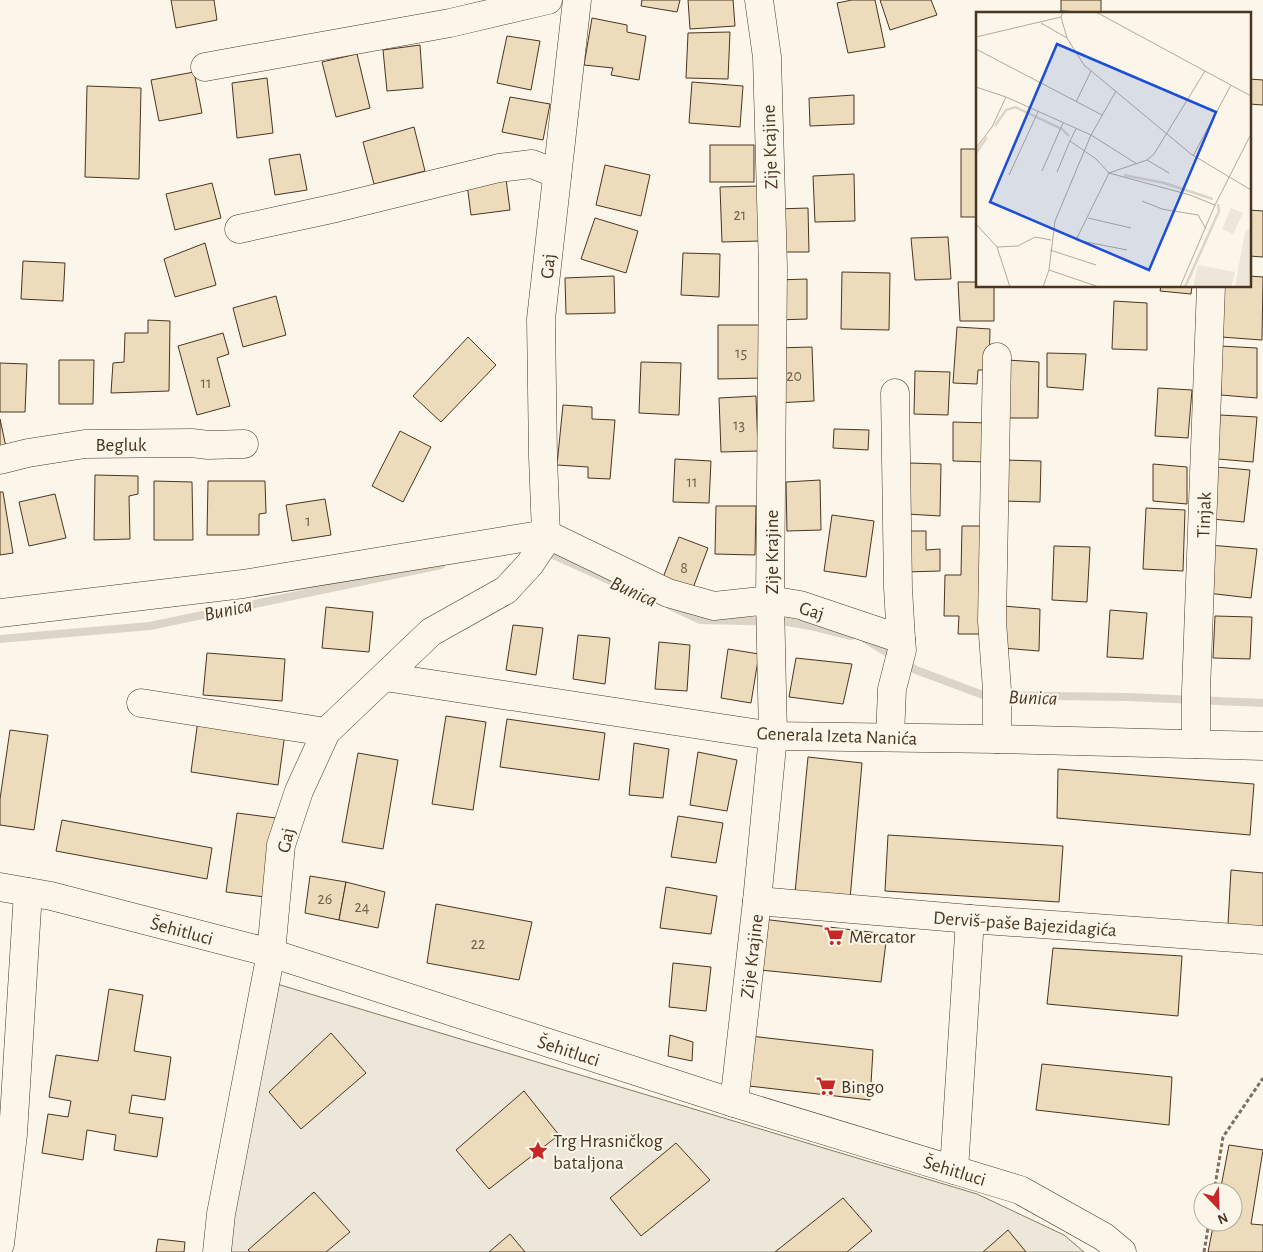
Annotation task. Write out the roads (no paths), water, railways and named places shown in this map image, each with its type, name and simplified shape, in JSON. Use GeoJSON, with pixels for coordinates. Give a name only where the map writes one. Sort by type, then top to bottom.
{"type":"FeatureCollection","features":[{"type":"Feature","properties":{"kind":"street"},"geometry":{"type":"LineString","coordinates":[[204,67],[450,23],[548,0]]}},
{"type":"Feature","properties":{"kind":"street","name":"Gaj"},"geometry":{"type":"LineString","coordinates":[[217,1252],[221,1214],[271,954],[282,844],[299,791],[326,732],[431,632],[506,590],[539,548],[543,458],[541,319],[577,0]]}},
{"type":"Feature","properties":{"kind":"street","name":"Zije Krajine"},"geometry":{"type":"LineString","coordinates":[[734,1103],[757,901],[773,736],[771,606],[773,268],[767,57],[759,0]]}},
{"type":"Feature","properties":{"kind":"street"},"geometry":{"type":"LineString","coordinates":[[239,229],[345,206],[500,168],[532,164],[557,174]]}},
{"type":"Feature","properties":{"kind":"street","name":"Tinjak"},"geometry":{"type":"LineString","coordinates":[[1197,731],[1196,691],[1211,288]]}},
{"type":"Feature","properties":{"kind":"street"},"geometry":{"type":"LineString","coordinates":[[997,739],[992,621],[998,356]]}},
{"type":"Feature","properties":{"kind":"street"},"geometry":{"type":"LineString","coordinates":[[890,738],[892,690],[901,644],[898,588],[895,393]]}},
{"type":"Feature","properties":{"kind":"street","name":"Begluk"},"geometry":{"type":"LineString","coordinates":[[0,460],[28,453],[84,444],[192,443],[208,446],[244,444]]}},
{"type":"Feature","properties":{"kind":"street"},"geometry":{"type":"LineString","coordinates":[[0,613],[539,548]]}},
{"type":"Feature","properties":{"kind":"street","name":"Gaj"},"geometry":{"type":"LineString","coordinates":[[539,548],[668,593],[714,606],[800,605],[901,644]]}},
{"type":"Feature","properties":{"kind":"street","name":"Generala Izeta Nanića"},"geometry":{"type":"LineString","coordinates":[[385,677],[773,736],[997,739],[1197,731],[1263,746]]}},
{"type":"Feature","properties":{"kind":"street"},"geometry":{"type":"LineString","coordinates":[[141,702],[326,732]]}},
{"type":"Feature","properties":{"kind":"street","name":"Šehitluci"},"geometry":{"type":"LineString","coordinates":[[0,887],[51,896],[271,954],[734,1103],[1020,1190],[1104,1237],[1122,1252]]}},
{"type":"Feature","properties":{"kind":"street"},"geometry":{"type":"LineString","coordinates":[[0,1244],[13,1134],[28,892]]}},
{"type":"Feature","properties":{"kind":"street","name":"Derviš-paše Bajezidagića"},"geometry":{"type":"LineString","coordinates":[[757,901],[970,919],[1263,940]]}},
{"type":"Feature","properties":{"kind":"street"},"geometry":{"type":"LineString","coordinates":[[954,1170],[970,919]]}},
{"type":"Feature","properties":{"kind":"waterway","name":"Bunica"},"geometry":{"type":"LineString","coordinates":[[544,552],[620,585]]}},
{"type":"Feature","properties":{"kind":"waterway","name":"Bunica"},"geometry":{"type":"LineString","coordinates":[[0,639],[150,626],[441,565]]}},
{"type":"Feature","properties":{"kind":"waterway","name":"Bunica"},"geometry":{"type":"LineString","coordinates":[[670,606],[700,620],[788,622],[851,636]]}},
{"type":"Feature","properties":{"kind":"waterway","name":"Bunica"},"geometry":{"type":"LineString","coordinates":[[865,639],[916,670],[983,695],[1128,697],[1263,703]]}},
{"type":"Feature","properties":{"kind":"place","name":"Mercator"},"geometry":{"type":"Point","coordinates":[834,936]}},
{"type":"Feature","properties":{"kind":"place","name":"Bingo"},"geometry":{"type":"Point","coordinates":[826,1086]}},
{"type":"Feature","properties":{"kind":"place","name":"Trg Hrasničkog bataljona"},"geometry":{"type":"Point","coordinates":[538,1151]}}]}
